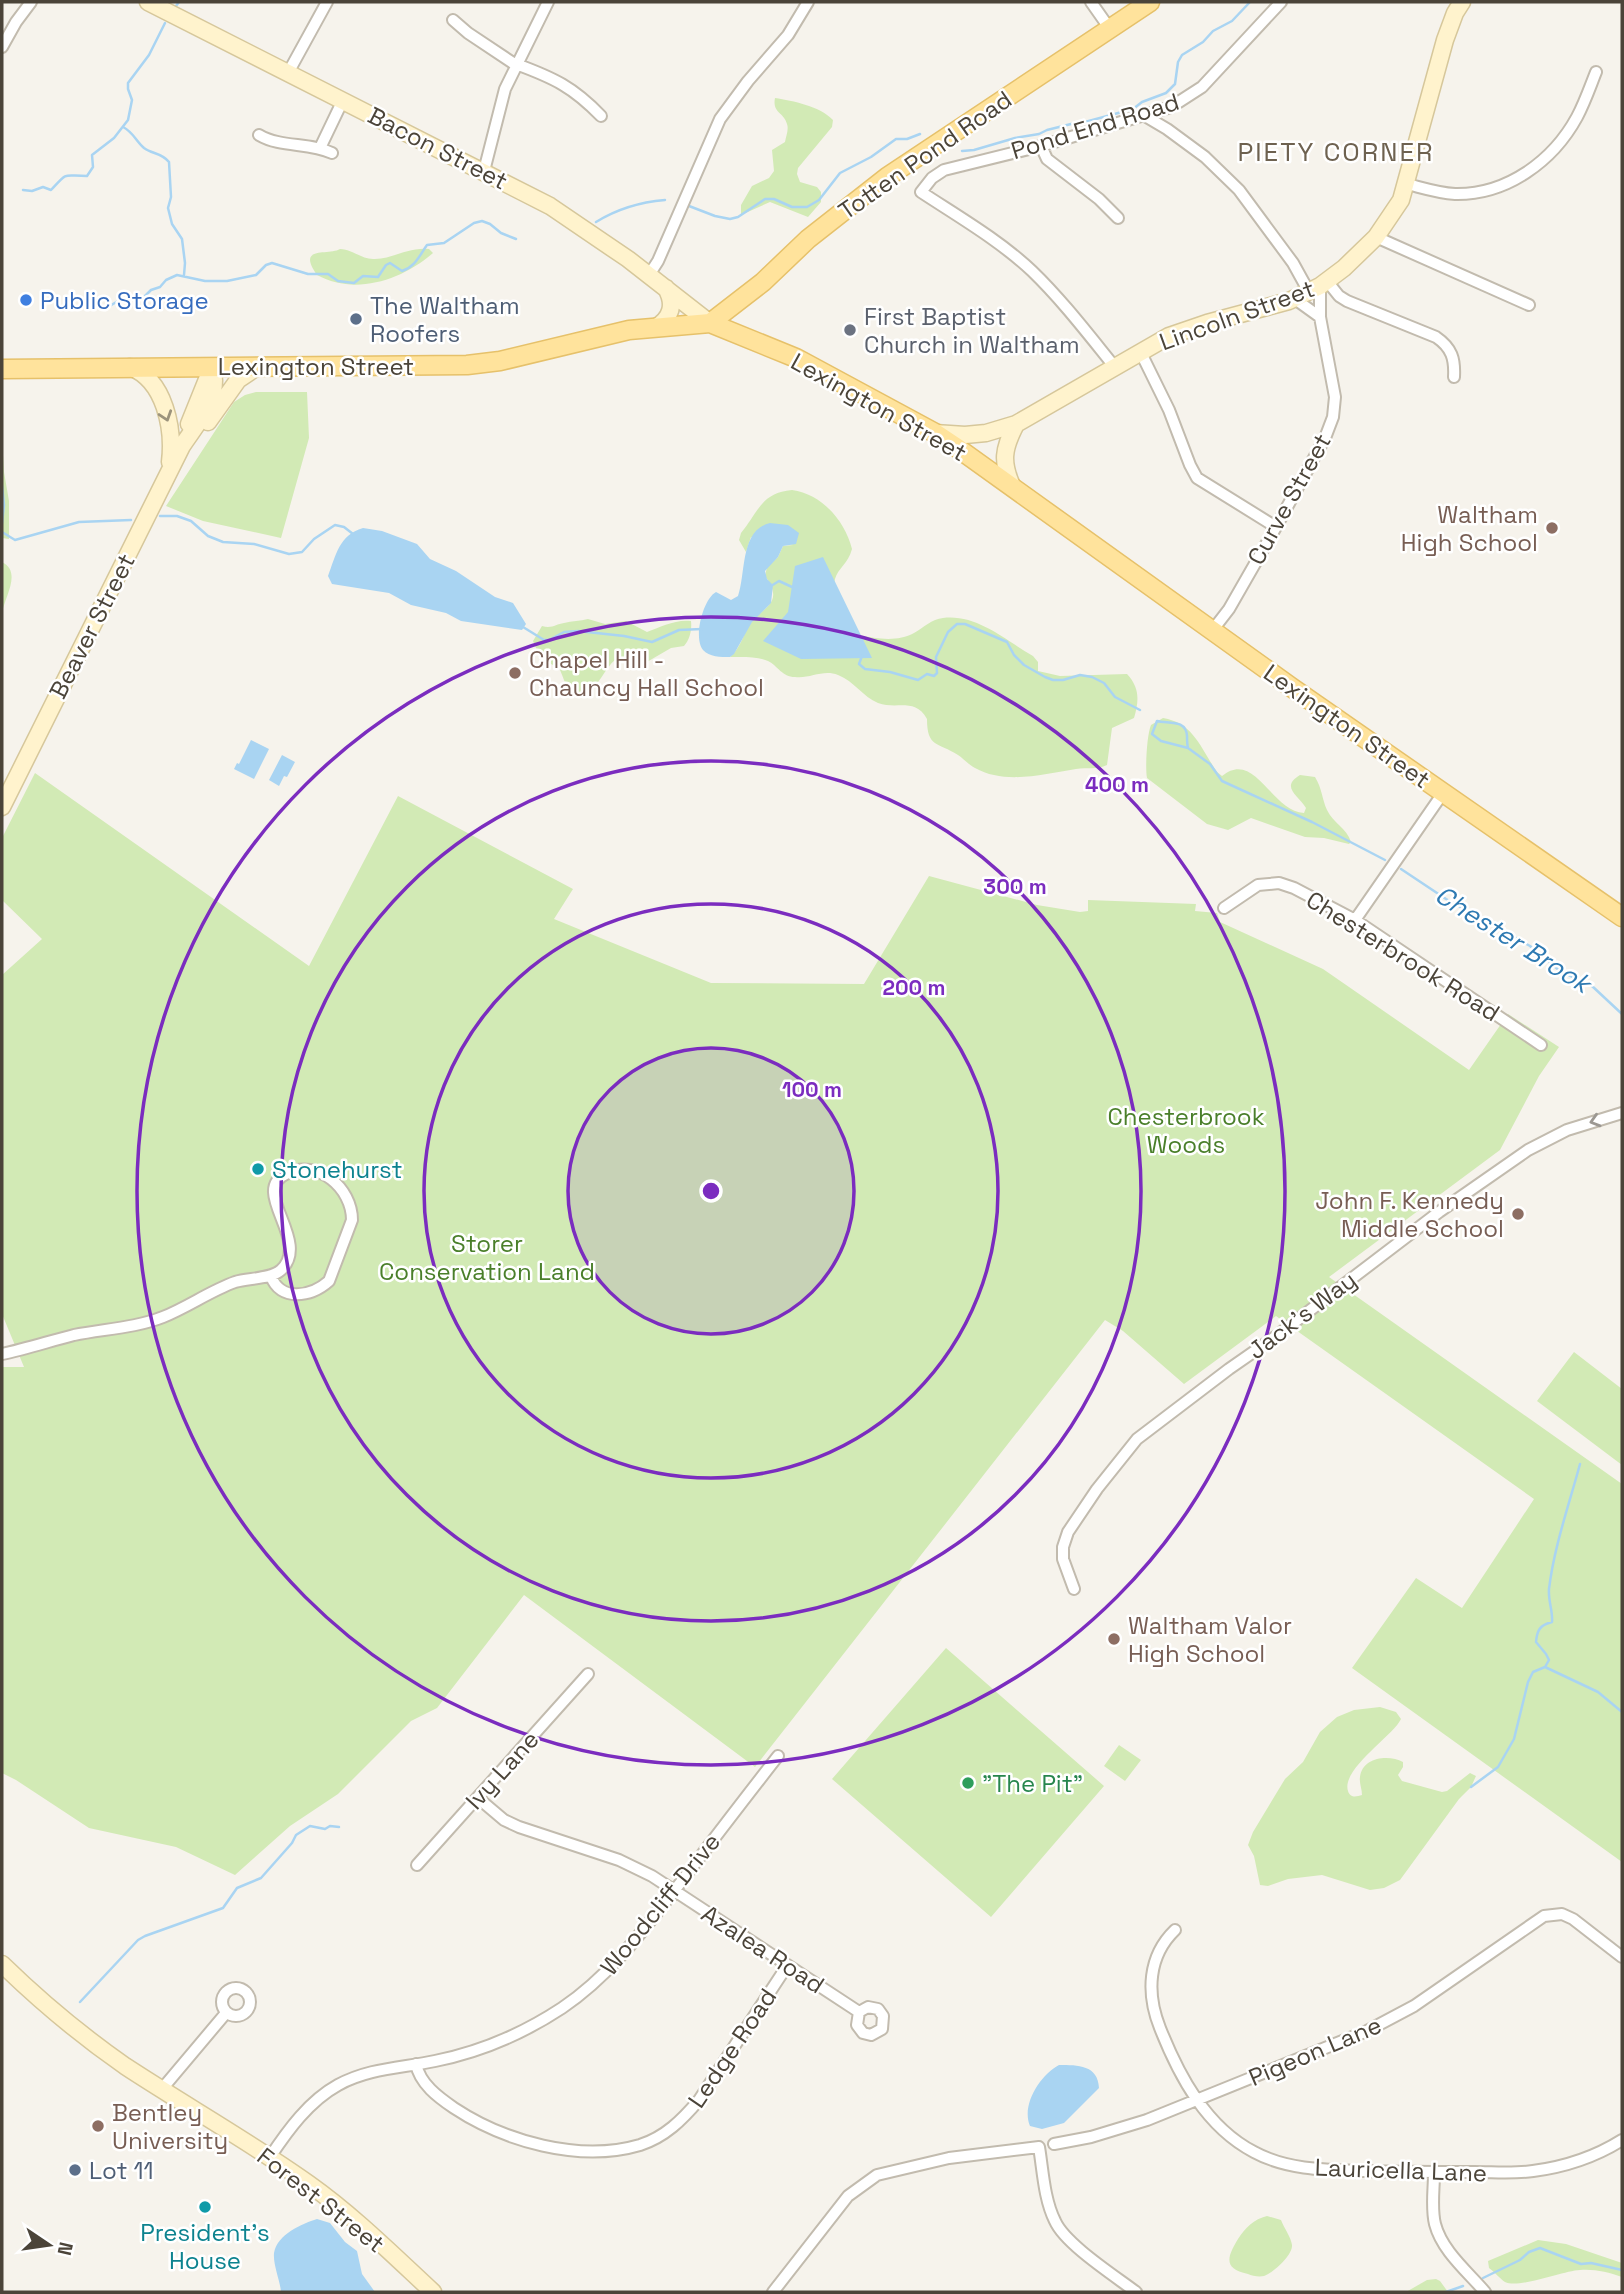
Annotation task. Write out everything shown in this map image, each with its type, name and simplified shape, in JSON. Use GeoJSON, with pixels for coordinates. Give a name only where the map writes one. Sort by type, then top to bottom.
{"type":"FeatureCollection","features":[{"type":"Feature","properties":{"kind":"main road","name":"Bacon Street"},"geometry":{"type":"LineString","coordinates":[[148,2],[551,206],[649,275],[710,323]]}},
{"type":"Feature","properties":{"kind":"main road","name":"Totten Pond Road"},"geometry":{"type":"LineString","coordinates":[[710,323],[754,289],[808,239],[877,185],[1150,2]]}},
{"type":"Feature","properties":{"kind":"main road","name":"Lincoln Street"},"geometry":{"type":"LineString","coordinates":[[935,433],[986,433],[1016,424],[1169,336],[1313,290],[1376,237],[1401,200],[1445,40],[1462,2]]}},
{"type":"Feature","properties":{"kind":"main road"},"geometry":{"type":"LineString","coordinates":[[655,328],[665,321],[671,310],[671,299],[666,288]]}},
{"type":"Feature","properties":{"kind":"main road","name":"Lexington Street"},"geometry":{"type":"LineString","coordinates":[[2,369],[484,363],[536,353],[610,333],[710,323],[805,363],[935,433],[1212,631],[1622,917]]}},
{"type":"Feature","properties":{"kind":"main road"},"geometry":{"type":"LineString","coordinates":[[128,366],[144,374],[152,383],[166,415],[172,443],[165,480]]}},
{"type":"Feature","properties":{"kind":"main road","name":"Beaver Street"},"geometry":{"type":"LineString","coordinates":[[2,807],[182,446],[211,398],[215,385],[212,367]]}},
{"type":"Feature","properties":{"kind":"main road"},"geometry":{"type":"LineString","coordinates":[[157,496],[238,380],[257,367]]}},
{"type":"Feature","properties":{"kind":"main road"},"geometry":{"type":"LineString","coordinates":[[1013,488],[1004,461],[1005,450],[1016,424]]}},
{"type":"Feature","properties":{"kind":"main road","name":"Forest Street"},"geometry":{"type":"LineString","coordinates":[[2,1964],[40,1999],[107,2053],[270,2157],[346,2213],[433,2292]]}},
{"type":"Feature","properties":{"kind":"street"},"geometry":{"type":"LineString","coordinates":[[2,47],[31,2]]}},
{"type":"Feature","properties":{"kind":"street"},"geometry":{"type":"LineString","coordinates":[[288,73],[327,2]]}},
{"type":"Feature","properties":{"kind":"street"},"geometry":{"type":"LineString","coordinates":[[649,275],[661,254],[720,118],[748,80],[788,35],[808,2]]}},
{"type":"Feature","properties":{"kind":"street"},"geometry":{"type":"LineString","coordinates":[[1091,2],[1110,29]]}},
{"type":"Feature","properties":{"kind":"street","name":"Pond End Road"},"geometry":{"type":"LineString","coordinates":[[1114,366],[1030,270],[1002,245],[921,192],[932,178],[944,170],[1145,116],[1188,99],[1281,2]]}},
{"type":"Feature","properties":{"kind":"street"},"geometry":{"type":"LineString","coordinates":[[484,171],[505,89],[543,4]]}},
{"type":"Feature","properties":{"kind":"street"},"geometry":{"type":"LineString","coordinates":[[453,20],[516,64],[550,76],[573,89],[601,116]]}},
{"type":"Feature","properties":{"kind":"street"},"geometry":{"type":"LineString","coordinates":[[1407,184],[1438,192],[1477,193],[1520,177],[1537,166],[1566,135],[1597,72]]}},
{"type":"Feature","properties":{"kind":"street"},"geometry":{"type":"LineString","coordinates":[[320,148],[343,100]]}},
{"type":"Feature","properties":{"kind":"street"},"geometry":{"type":"LineString","coordinates":[[1145,116],[1205,157],[1239,190],[1313,290],[1320,317]]}},
{"type":"Feature","properties":{"kind":"street"},"geometry":{"type":"LineString","coordinates":[[259,135],[270,141],[320,148],[332,153]]}},
{"type":"Feature","properties":{"kind":"street"},"geometry":{"type":"LineString","coordinates":[[1041,146],[1047,159],[1099,199],[1118,218]]}},
{"type":"Feature","properties":{"kind":"street"},"geometry":{"type":"LineString","coordinates":[[1376,237],[1529,305]]}},
{"type":"Feature","properties":{"kind":"street"},"geometry":{"type":"LineString","coordinates":[[1313,290],[1339,296],[1436,337],[1451,351],[1454,377]]}},
{"type":"Feature","properties":{"kind":"street","name":"Curve Street"},"geometry":{"type":"LineString","coordinates":[[1212,631],[1229,609],[1276,527],[1325,438],[1332,417],[1335,397],[1313,290]]}},
{"type":"Feature","properties":{"kind":"street"},"geometry":{"type":"LineString","coordinates":[[1140,351],[1169,410],[1197,478],[1276,527]]}},
{"type":"Feature","properties":{"kind":"street"},"geometry":{"type":"LineString","coordinates":[[1354,920],[1443,793]]}},
{"type":"Feature","properties":{"kind":"street","name":"Chesterbrook Road"},"geometry":{"type":"LineString","coordinates":[[1224,908],[1258,885],[1279,883],[1294,888],[1354,920],[1541,1045]]}},
{"type":"Feature","properties":{"kind":"street","name":"Jack's Way"},"geometry":{"type":"LineString","coordinates":[[1074,1589],[1063,1559],[1063,1547],[1068,1532],[1136,1439],[1482,1181],[1528,1150],[1567,1130],[1622,1113]]}},
{"type":"Feature","properties":{"kind":"street"},"geometry":{"type":"LineString","coordinates":[[2,1354],[74,1335],[145,1323],[233,1283],[253,1277],[271,1276],[286,1264],[291,1244],[276,1208],[276,1185],[281,1176],[289,1172],[312,1171],[326,1175],[339,1185],[348,1197],[352,1210],[352,1220],[329,1281],[312,1292],[290,1294],[281,1291],[271,1276]]}},
{"type":"Feature","properties":{"kind":"street","name":"Ivy Lane"},"geometry":{"type":"LineString","coordinates":[[417,1866],[588,1674]]}},
{"type":"Feature","properties":{"kind":"street","name":"Woodcliff Drive"},"geometry":{"type":"LineString","coordinates":[[270,2157],[302,2115],[333,2088],[363,2074],[457,2056],[486,2046],[525,2029],[588,1989],[619,1959],[778,1756]]}},
{"type":"Feature","properties":{"kind":"street","name":"Azalea Road"},"geometry":{"type":"LineString","coordinates":[[478,1798],[504,1820],[519,1827],[619,1860],[652,1876],[859,2012]]}},
{"type":"Feature","properties":{"kind":"street","name":"Pigeon Lane"},"geometry":{"type":"LineString","coordinates":[[1054,2144],[1122,2129],[1326,2049],[1396,2017],[1544,1916],[1562,1914],[1573,1919],[1622,1957]]}},
{"type":"Feature","properties":{"kind":"street","name":"Lauricella Lane"},"geometry":{"type":"LineString","coordinates":[[1175,1930],[1164,1940],[1153,1967],[1152,2000],[1157,2020],[1165,2042],[1196,2100],[1219,2127],[1254,2152],[1277,2161],[1324,2170],[1531,2172],[1566,2165],[1622,2140]]}},
{"type":"Feature","properties":{"kind":"street","name":"Ledge Road"},"geometry":{"type":"LineString","coordinates":[[416,2064],[424,2082],[441,2099],[486,2127],[511,2138],[538,2145],[585,2151],[639,2145],[663,2134],[682,2120],[699,2100],[787,1966]]}},
{"type":"Feature","properties":{"kind":"street"},"geometry":{"type":"LineString","coordinates":[[162,2089],[226,2013]]}},
{"type":"Feature","properties":{"kind":"street"},"geometry":{"type":"LineString","coordinates":[[773,2292],[848,2196],[877,2175],[949,2158],[1039,2147],[1050,2210],[1056,2225],[1070,2240],[1136,2292]]}},
{"type":"Feature","properties":{"kind":"street"},"geometry":{"type":"LineString","coordinates":[[1434,2173],[1436,2227],[1455,2258],[1485,2292]]}},
{"type":"Feature","properties":{"kind":"green space"},"geometry":{"type":"Polygon","coordinates":[[[775,98],[814,108],[833,120],[832,127],[798,168],[800,182],[817,187],[821,192],[821,202],[808,217],[770,202],[741,215],[741,205],[752,186],[769,178],[774,171],[772,150],[785,142],[788,126],[775,107],[775,98]]]}},
{"type":"Feature","properties":{"kind":"green space"},"geometry":{"type":"Polygon","coordinates":[[[340,249],[373,259],[421,249],[429,249],[433,253],[407,271],[378,282],[347,284],[317,275],[311,266],[312,255],[340,249]]]}},
{"type":"Feature","properties":{"kind":"green space"},"geometry":{"type":"Polygon","coordinates":[[[256,392],[307,392],[309,438],[281,538],[203,521],[166,506],[234,402],[256,392]]]}},
{"type":"Feature","properties":{"kind":"green space"},"geometry":{"type":"Polygon","coordinates":[[[2,438],[9,501],[9,539],[2,538],[2,438]]]}},
{"type":"Feature","properties":{"kind":"green space"},"geometry":{"type":"Polygon","coordinates":[[[792,490],[813,497],[831,510],[849,539],[852,549],[836,575],[834,585],[859,635],[901,638],[935,620],[955,618],[990,629],[1033,656],[1038,662],[1038,671],[1060,676],[1127,674],[1136,690],[1136,712],[1134,718],[1112,728],[1107,765],[1025,777],[987,773],[935,743],[929,735],[927,719],[917,708],[878,703],[844,678],[832,673],[791,677],[764,659],[730,657],[752,621],[772,600],[771,586],[765,576],[767,567],[778,557],[783,546],[793,545],[751,537],[746,552],[739,540],[741,533],[767,499],[792,490]]]}},
{"type":"Feature","properties":{"kind":"green space"},"geometry":{"type":"Polygon","coordinates":[[[2,562],[8,566],[12,578],[2,613],[2,562]]]}},
{"type":"Feature","properties":{"kind":"green space"},"geometry":{"type":"Polygon","coordinates":[[[588,619],[605,624],[626,621],[647,632],[680,621],[691,621],[691,627],[684,646],[671,648],[640,666],[634,665],[629,658],[619,657],[594,687],[583,693],[568,687],[559,668],[541,659],[533,641],[542,626],[551,627],[588,619]]]}},
{"type":"Feature","properties":{"kind":"green space"},"geometry":{"type":"Polygon","coordinates":[[[1163,718],[1182,725],[1189,731],[1222,776],[1234,770],[1244,770],[1254,775],[1292,810],[1304,813],[1306,808],[1292,791],[1291,783],[1300,775],[1315,777],[1327,810],[1351,842],[1349,844],[1305,837],[1251,818],[1228,830],[1207,824],[1147,778],[1151,725],[1163,718]]]}},
{"type":"Feature","properties":{"kind":"green space","name":"Storer Conservation Land"},"geometry":{"type":"Polygon","coordinates":[[[35,773],[309,966],[398,796],[573,889],[554,919],[711,983],[864,984],[929,876],[1037,905],[1080,912],[1088,911],[1088,900],[1196,904],[1195,911],[1217,913],[1220,922],[1323,969],[1469,1070],[1508,1014],[1559,1047],[1539,1076],[1500,1150],[1329,1277],[1622,1484],[1622,1862],[1352,1668],[1416,1578],[1462,1608],[1534,1499],[1276,1316],[1184,1384],[1123,1331],[1105,1320],[755,1767],[524,1595],[437,1708],[411,1721],[338,1794],[290,1826],[235,1875],[176,1847],[89,1828],[2,1773],[2,1367],[24,1367],[2,1314],[2,975],[42,939],[2,900],[2,838],[35,773]]]}},
{"type":"Feature","properties":{"kind":"green space"},"geometry":{"type":"Polygon","coordinates":[[[1574,1352],[1622,1389],[1622,1465],[1537,1401],[1574,1352]]]}},
{"type":"Feature","properties":{"kind":"green space","name":"\"The Pit\""},"geometry":{"type":"Polygon","coordinates":[[[946,1648],[1104,1786],[991,1917],[832,1779],[946,1648]]]}},
{"type":"Feature","properties":{"kind":"green space"},"geometry":{"type":"Polygon","coordinates":[[[1380,1707],[1396,1712],[1401,1719],[1352,1773],[1348,1782],[1350,1795],[1362,1795],[1362,1770],[1371,1761],[1384,1758],[1403,1762],[1398,1775],[1402,1781],[1442,1792],[1470,1773],[1476,1776],[1471,1787],[1459,1799],[1400,1880],[1384,1888],[1370,1890],[1322,1875],[1288,1879],[1268,1886],[1260,1885],[1254,1856],[1248,1845],[1285,1779],[1303,1762],[1320,1732],[1337,1717],[1354,1710],[1380,1707]]]}},
{"type":"Feature","properties":{"kind":"green space"},"geometry":{"type":"Polygon","coordinates":[[[1119,1745],[1141,1760],[1125,1781],[1104,1766],[1119,1745]]]}},
{"type":"Feature","properties":{"kind":"green space"},"geometry":{"type":"Polygon","coordinates":[[[1267,2216],[1281,2220],[1292,2245],[1289,2254],[1277,2268],[1264,2276],[1234,2269],[1230,2257],[1238,2239],[1250,2224],[1267,2216]]]}},
{"type":"Feature","properties":{"kind":"green space"},"geometry":{"type":"Polygon","coordinates":[[[1538,2240],[1566,2244],[1622,2263],[1622,2277],[1601,2271],[1580,2270],[1512,2284],[1505,2282],[1489,2268],[1488,2261],[1538,2240]]]}},
{"type":"Feature","properties":{"kind":"green space"},"geometry":{"type":"Polygon","coordinates":[[[1436,2279],[1448,2292],[1406,2292],[1427,2280],[1436,2279]]]}},
{"type":"Feature","properties":{"kind":"water"},"geometry":{"type":"Polygon","coordinates":[[[770,523],[788,525],[799,533],[796,544],[783,546],[778,557],[765,571],[767,579],[773,585],[771,603],[752,622],[734,654],[730,657],[708,654],[703,650],[699,637],[707,602],[716,592],[731,600],[738,596],[749,543],[760,527],[770,523]]]}},
{"type":"Feature","properties":{"kind":"water"},"geometry":{"type":"Polygon","coordinates":[[[363,528],[382,531],[417,544],[430,559],[456,571],[495,597],[513,603],[526,624],[522,630],[461,621],[446,613],[411,605],[389,593],[332,584],[328,576],[339,547],[355,531],[363,528]]]}},
{"type":"Feature","properties":{"kind":"water"},"geometry":{"type":"Polygon","coordinates":[[[823,557],[872,658],[801,659],[763,641],[788,612],[795,566],[823,557]]]}},
{"type":"Feature","properties":{"kind":"water"},"geometry":{"type":"Polygon","coordinates":[[[251,740],[269,749],[254,779],[234,769],[251,740]]]}},
{"type":"Feature","properties":{"kind":"water"},"geometry":{"type":"Polygon","coordinates":[[[282,755],[295,762],[279,786],[269,780],[282,755]]]}},
{"type":"Feature","properties":{"kind":"water"},"geometry":{"type":"Polygon","coordinates":[[[1059,2065],[1086,2068],[1095,2075],[1099,2088],[1064,2123],[1042,2129],[1030,2126],[1028,2109],[1034,2091],[1045,2076],[1059,2065]]]}},
{"type":"Feature","properties":{"kind":"water"},"geometry":{"type":"Polygon","coordinates":[[[317,2219],[330,2223],[345,2242],[357,2251],[362,2274],[375,2292],[281,2292],[274,2258],[276,2246],[291,2231],[317,2219]]]}},
{"type":"Feature","properties":{"kind":"waterway"},"geometry":{"type":"LineString","coordinates":[[176,6],[179,2]]}},
{"type":"Feature","properties":{"kind":"waterway"},"geometry":{"type":"LineString","coordinates":[[962,151],[1133,109],[1142,102],[1166,93],[1175,84],[1178,62],[1182,55],[1203,42],[1213,31],[1232,21],[1250,2]]}},
{"type":"Feature","properties":{"kind":"waterway"},"geometry":{"type":"LineString","coordinates":[[23,190],[32,191],[43,187],[51,190],[66,176],[87,176],[93,167],[92,155],[114,138],[128,120],[132,100],[128,83],[149,55],[165,23]]}},
{"type":"Feature","properties":{"kind":"waterway"},"geometry":{"type":"LineString","coordinates":[[123,127],[144,148],[169,162],[171,197],[168,208],[172,224],[182,239],[184,275]]}},
{"type":"Feature","properties":{"kind":"waterway"},"geometry":{"type":"LineString","coordinates":[[689,206],[730,219],[738,217],[765,199],[774,199],[792,207],[807,207],[819,200],[840,173],[871,157],[896,139],[907,139],[920,134]]}},
{"type":"Feature","properties":{"kind":"waterway"},"geometry":{"type":"LineString","coordinates":[[596,222],[629,207],[665,200]]}},
{"type":"Feature","properties":{"kind":"waterway"},"geometry":{"type":"LineString","coordinates":[[108,307],[118,301],[143,298],[151,290],[177,275],[205,281],[227,281],[256,275],[272,263],[308,274],[328,274],[338,281],[354,283],[363,276],[378,277],[390,263],[402,271],[407,269],[427,245],[444,243],[474,223],[482,221],[516,239]]}},
{"type":"Feature","properties":{"kind":"waterway"},"geometry":{"type":"LineString","coordinates":[[2,486],[2,523]]}},
{"type":"Feature","properties":{"kind":"waterway","name":"Chester Brook"},"geometry":{"type":"LineString","coordinates":[[160,516],[177,516],[191,521],[208,536],[223,542],[254,544],[289,554],[302,552],[314,539],[335,525],[344,527],[353,534]]}},
{"type":"Feature","properties":{"kind":"waterway","name":"Chester Brook"},"geometry":{"type":"LineString","coordinates":[[2,532],[15,540],[79,522],[131,520]]}},
{"type":"Feature","properties":{"kind":"waterway","name":"Chester Brook"},"geometry":{"type":"LineString","coordinates":[[771,586],[779,581],[792,587]]}},
{"type":"Feature","properties":{"kind":"waterway","name":"Chester Brook"},"geometry":{"type":"LineString","coordinates":[[862,656],[859,664],[865,669],[890,672],[918,680],[927,674],[934,676],[937,673],[936,657],[948,632],[957,624],[965,624],[1007,642],[1024,665],[1045,677],[1053,680],[1080,675],[1092,677],[1104,683],[1115,697],[1140,710]]}},
{"type":"Feature","properties":{"kind":"waterway","name":"Chester Brook"},"geometry":{"type":"LineString","coordinates":[[523,627],[544,640],[564,632],[578,631],[652,642],[679,630],[702,629]]}},
{"type":"Feature","properties":{"kind":"waterway","name":"Chester Brook"},"geometry":{"type":"LineString","coordinates":[[1188,748],[1183,727],[1176,723],[1157,721],[1152,734],[1161,741],[1188,748],[1210,764],[1222,781],[1312,822],[1385,860]]}},
{"type":"Feature","properties":{"kind":"waterway","name":"Chester Brook"},"geometry":{"type":"LineString","coordinates":[[1401,869],[1446,899],[1530,946],[1560,971],[1592,986],[1622,1014]]}},
{"type":"Feature","properties":{"kind":"waterway"},"geometry":{"type":"LineString","coordinates":[[1471,1787],[1498,1767],[1514,1739],[1528,1682],[1533,1672],[1545,1667],[1549,1660],[1536,1638],[1542,1626],[1552,1622],[1549,1593],[1551,1573],[1580,1464]]}},
{"type":"Feature","properties":{"kind":"waterway"},"geometry":{"type":"LineString","coordinates":[[1545,1667],[1598,1692],[1622,1712]]}},
{"type":"Feature","properties":{"kind":"waterway"},"geometry":{"type":"LineString","coordinates":[[80,2002],[138,1940],[223,1908],[237,1888],[261,1878],[296,1835],[310,1826],[325,1829],[330,1826],[339,1827]]}},
{"type":"Feature","properties":{"kind":"waterway"},"geometry":{"type":"LineString","coordinates":[[1483,2278],[1540,2248],[1581,2264],[1591,2263],[1622,2270]]}},
{"type":"Feature","properties":{"kind":"waterway"},"geometry":{"type":"LineString","coordinates":[[1446,2292],[1463,2286]]}},
{"type":"Feature","properties":{"kind":"place","name":"Public Storage"},"geometry":{"type":"Point","coordinates":[26,300]}},
{"type":"Feature","properties":{"kind":"place","name":"The Waltham Roofers"},"geometry":{"type":"Point","coordinates":[356,319]}},
{"type":"Feature","properties":{"kind":"place","name":"First Baptist Church in Waltham"},"geometry":{"type":"Point","coordinates":[850,330]}},
{"type":"Feature","properties":{"kind":"place","name":"Waltham High School"},"geometry":{"type":"Point","coordinates":[1552,528]}},
{"type":"Feature","properties":{"kind":"place","name":"Chapel Hill - Chauncy Hall School"},"geometry":{"type":"Point","coordinates":[515,673]}},
{"type":"Feature","properties":{"kind":"place","name":"Stonehurst"},"geometry":{"type":"Point","coordinates":[258,1169]}},
{"type":"Feature","properties":{"kind":"place","name":"John F. Kennedy Middle School"},"geometry":{"type":"Point","coordinates":[1518,1214]}},
{"type":"Feature","properties":{"kind":"place","name":"Waltham Valor High School"},"geometry":{"type":"Point","coordinates":[1114,1639]}},
{"type":"Feature","properties":{"kind":"place","name":"\"The Pit\""},"geometry":{"type":"Point","coordinates":[968,1783]}},
{"type":"Feature","properties":{"kind":"place","name":"Bentley University"},"geometry":{"type":"Point","coordinates":[98,2126]}},
{"type":"Feature","properties":{"kind":"place","name":"Lot 11"},"geometry":{"type":"Point","coordinates":[75,2170]}},
{"type":"Feature","properties":{"kind":"place","name":"President's House"},"geometry":{"type":"Point","coordinates":[205,2207]}},
{"type":"Feature","properties":{"kind":"district","name":"PIETY CORNER"},"geometry":{"type":"Point","coordinates":[1336,152]}},
{"type":"Feature","properties":{"kind":"park label","name":"Chesterbrook Woods"},"geometry":{"type":"Point","coordinates":[1186,1130]}}]}
